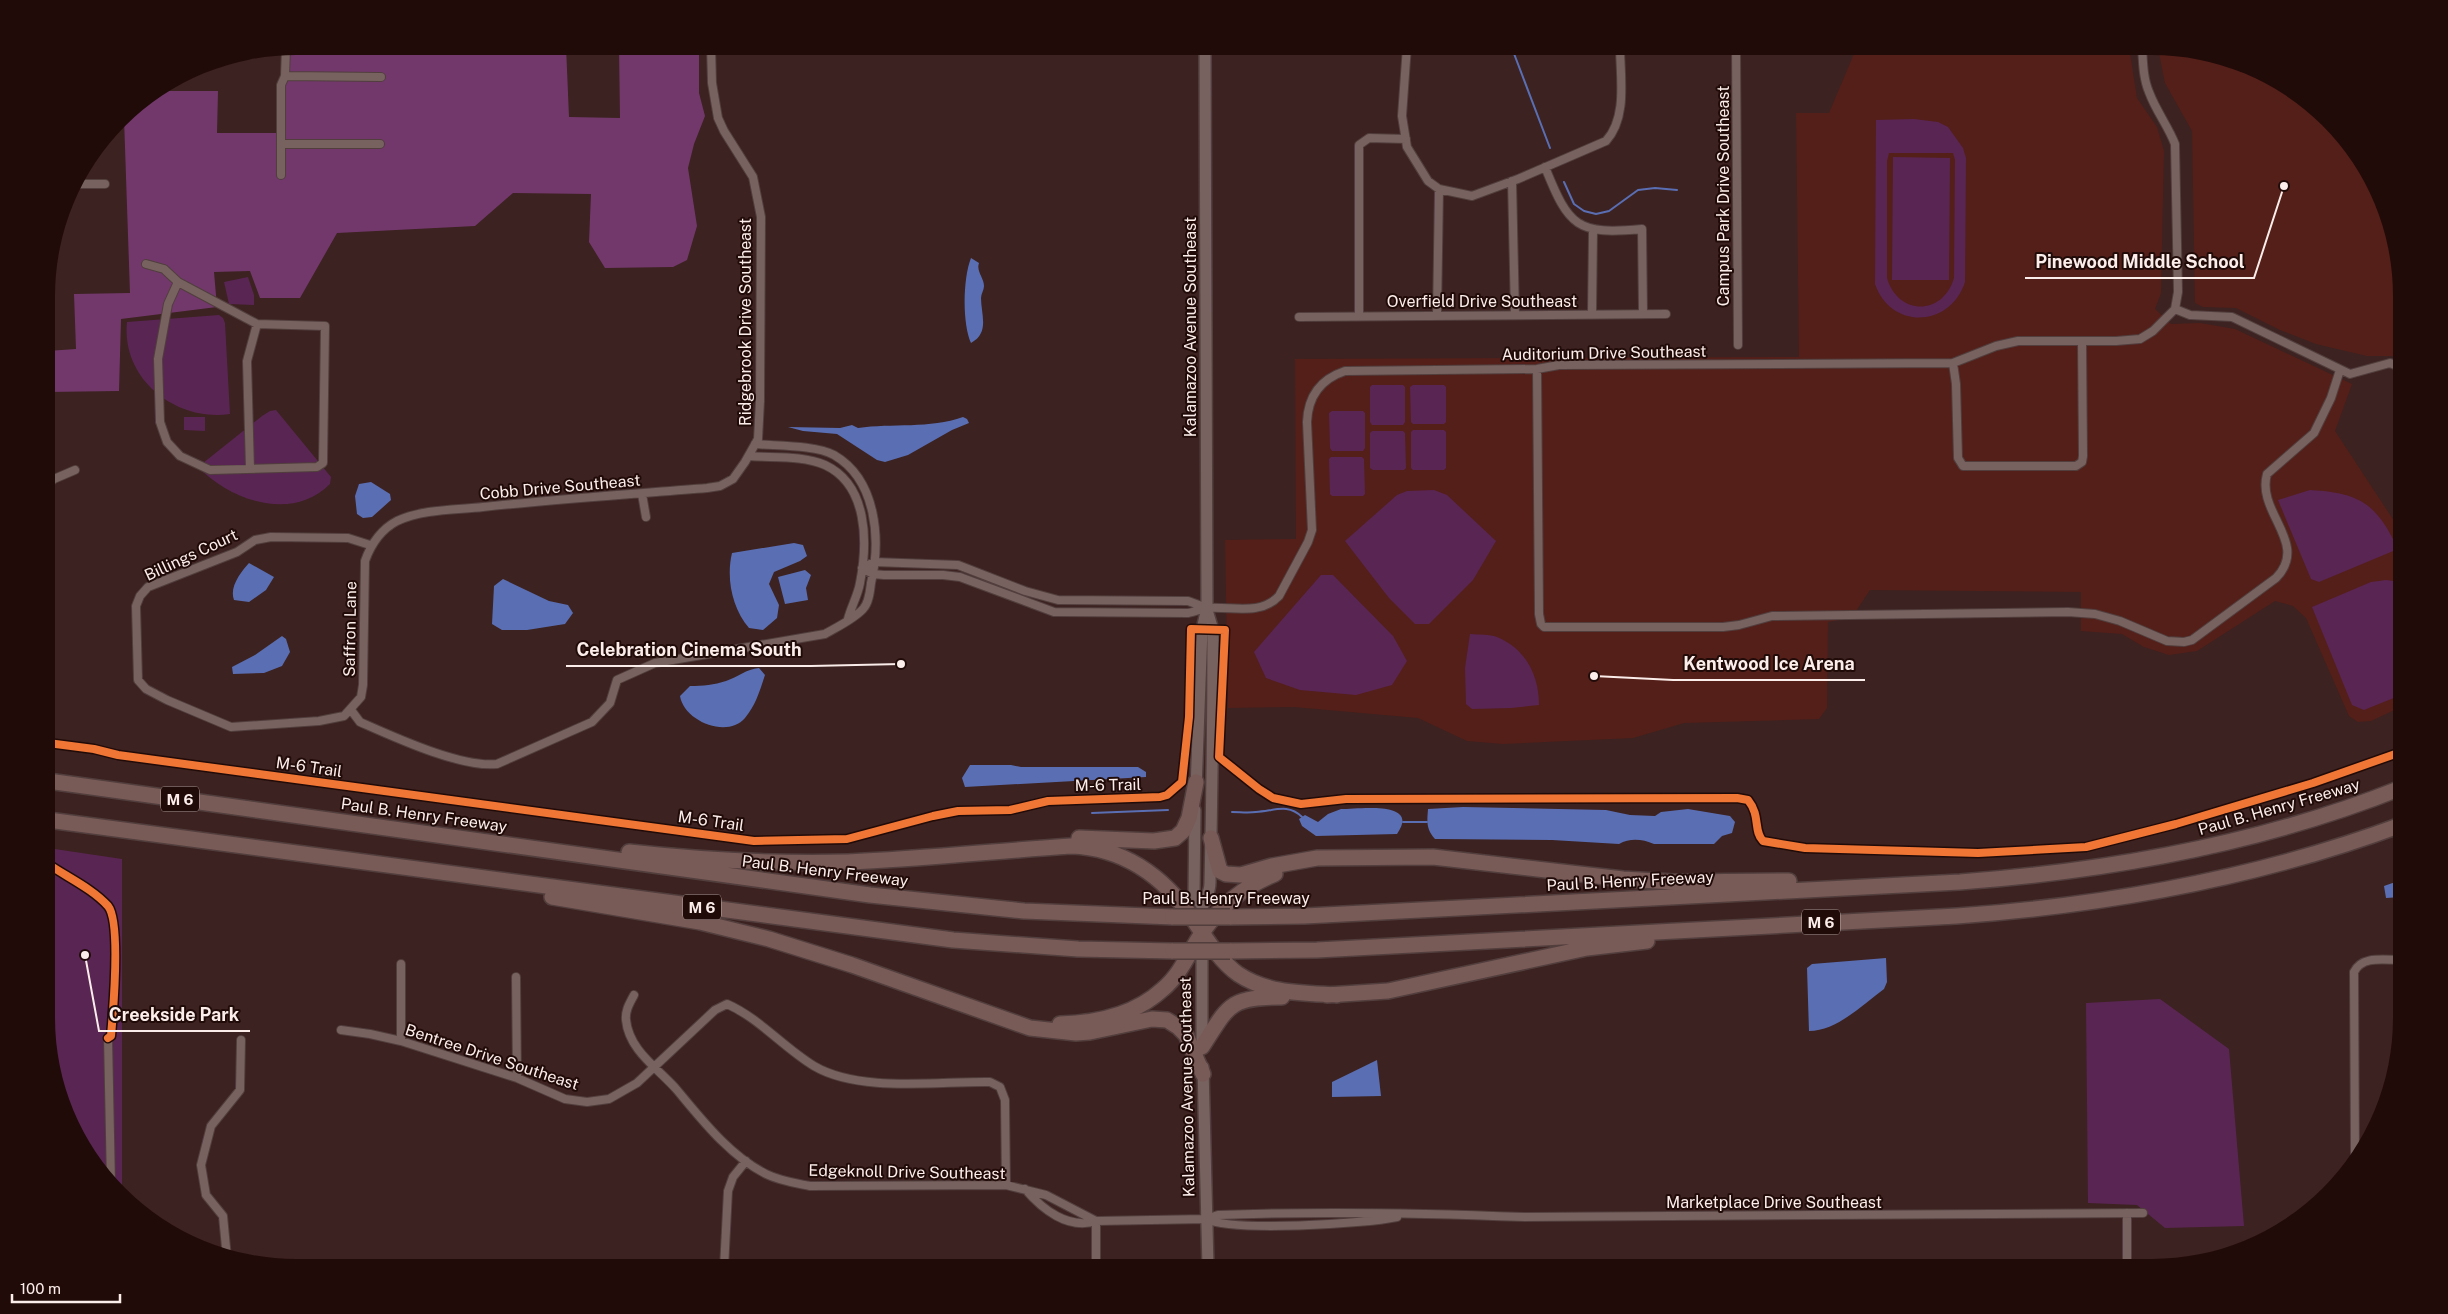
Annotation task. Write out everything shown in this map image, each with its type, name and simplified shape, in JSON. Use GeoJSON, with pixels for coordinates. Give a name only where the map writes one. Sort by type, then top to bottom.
{"type":"FeatureCollection","features":[{"type":"Feature","properties":{"kind":"highway","name":"Paul B. Henry Freeway"},"geometry":{"type":"LineString","coordinates":[[55,782],[694,871],[961,906],[1075,914],[1173,917],[1323,915],[1960,882],[2075,871],[2157,858],[2288,825],[2393,791]]}},
{"type":"Feature","properties":{"kind":"highway"},"geometry":{"type":"LineString","coordinates":[[956,854],[1068,838],[1169,840],[1179,835],[1186,825],[1196,782]]}},
{"type":"Feature","properties":{"kind":"highway"},"geometry":{"type":"LineString","coordinates":[[312,817],[717,860],[838,862],[1070,846],[1113,853],[1139,864],[1161,880],[1231,968],[1254,983],[1286,991],[1337,995]]}},
{"type":"Feature","properties":{"kind":"highway","name":"M 6"},"geometry":{"type":"LineString","coordinates":[[55,821],[953,940],[1078,949],[1173,951],[1317,950],[1957,916],[2060,906],[2175,888],[2262,868],[2334,848],[2393,828]]}},
{"type":"Feature","properties":{"kind":"highway"},"geometry":{"type":"LineString","coordinates":[[1211,838],[1218,867],[1226,874],[1241,875],[1310,859],[1433,857],[1623,880],[1674,882],[1869,880],[1960,882]]}},
{"type":"Feature","properties":{"kind":"highway"},"geometry":{"type":"LineString","coordinates":[[232,845],[723,928],[794,946],[1010,1022],[1062,1033],[1090,1032],[1152,1019],[1166,1020],[1178,1027],[1186,1035],[1203,1074]]}},
{"type":"Feature","properties":{"kind":"highway"},"geometry":{"type":"LineString","coordinates":[[956,1002],[1042,1023],[1070,1023],[1111,1017],[1140,1006],[1164,988],[1185,962],[1202,933],[1224,906],[1256,881],[1301,865],[1356,858]]}},
{"type":"Feature","properties":{"kind":"highway"},"geometry":{"type":"LineString","coordinates":[[1202,1047],[1224,1013],[1242,1000],[1395,990],[1603,946],[1894,923],[1957,916]]}},
{"type":"Feature","properties":{"kind":"main road","name":"Kalamazoo Avenue Southeast"},"geometry":{"type":"LineString","coordinates":[[1202,906],[1194,894],[1202,629],[1207,608],[1205,55]]}},
{"type":"Feature","properties":{"kind":"main road","name":"Kalamazoo Avenue Southeast"},"geometry":{"type":"LineString","coordinates":[[1207,608],[1213,630],[1210,894],[1202,906],[1202,1047],[1208,1259]]}},
{"type":"Feature","properties":{"kind":"street","name":"Ridgebrook Drive Southeast"},"geometry":{"type":"LineString","coordinates":[[711,55],[712,83],[718,118],[753,177],[761,217],[760,401],[758,439],[749,456]]}},
{"type":"Feature","properties":{"kind":"street"},"geometry":{"type":"LineString","coordinates":[[1406,55],[1402,116],[1407,148],[1428,180],[1440,189],[1472,196],[1512,181],[1606,140],[1614,132],[1620,117],[1620,55]]}},
{"type":"Feature","properties":{"kind":"street","name":"Campus Park Drive Southeast"},"geometry":{"type":"LineString","coordinates":[[1736,55],[1738,345]]}},
{"type":"Feature","properties":{"kind":"street"},"geometry":{"type":"LineString","coordinates":[[2143,55],[2145,82],[2157,109],[2168,126],[2175,144],[2178,292],[2175,309],[2190,315],[2232,317],[2350,374],[2390,363],[2393,364]]}},
{"type":"Feature","properties":{"kind":"street"},"geometry":{"type":"LineString","coordinates":[[281,175],[281,85],[285,76],[286,56]]}},
{"type":"Feature","properties":{"kind":"street"},"geometry":{"type":"LineString","coordinates":[[285,76],[381,77]]}},
{"type":"Feature","properties":{"kind":"street"},"geometry":{"type":"LineString","coordinates":[[1360,316],[1360,145],[1369,138],[1406,140]]}},
{"type":"Feature","properties":{"kind":"street"},"geometry":{"type":"LineString","coordinates":[[281,144],[380,144]]}},
{"type":"Feature","properties":{"kind":"street"},"geometry":{"type":"LineString","coordinates":[[1545,167],[1557,198],[1567,214],[1579,225],[1593,230],[1642,229],[1643,314]]}},
{"type":"Feature","properties":{"kind":"street"},"geometry":{"type":"LineString","coordinates":[[1512,181],[1515,315]]}},
{"type":"Feature","properties":{"kind":"street"},"geometry":{"type":"LineString","coordinates":[[82,184],[105,184]]}},
{"type":"Feature","properties":{"kind":"street"},"geometry":{"type":"LineString","coordinates":[[1437,315],[1440,189]]}},
{"type":"Feature","properties":{"kind":"street"},"geometry":{"type":"LineString","coordinates":[[1592,314],[1593,230]]}},
{"type":"Feature","properties":{"kind":"street"},"geometry":{"type":"LineString","coordinates":[[146,264],[164,269],[178,282],[257,324],[325,326],[325,458],[323,463],[317,467],[210,470],[180,456],[167,442],[160,422],[158,359],[168,304],[178,282]]}},
{"type":"Feature","properties":{"kind":"street","name":"Auditorium Drive Southeast"},"geometry":{"type":"LineString","coordinates":[[1207,608],[1254,608],[1271,604],[1279,596],[1308,542],[1312,525],[1307,415],[1311,399],[1327,379],[1345,371],[1360,369],[1537,369],[1559,365],[1953,363],[1996,346],[2018,341],[2140,339],[2153,331],[2175,309]]}},
{"type":"Feature","properties":{"kind":"street","name":"Overfield Drive Southeast"},"geometry":{"type":"LineString","coordinates":[[1299,317],[1666,314]]}},
{"type":"Feature","properties":{"kind":"street"},"geometry":{"type":"LineString","coordinates":[[250,469],[247,361],[257,324]]}},
{"type":"Feature","properties":{"kind":"street"},"geometry":{"type":"LineString","coordinates":[[1953,363],[1956,384],[1958,458],[1963,466],[2076,466],[2082,462],[2083,456],[2082,341]]}},
{"type":"Feature","properties":{"kind":"street"},"geometry":{"type":"LineString","coordinates":[[1537,369],[1539,620],[1544,627],[1723,626],[1739,625],[1772,616],[2068,612],[2095,614],[2176,642],[2192,640],[2276,578],[2285,569],[2288,550],[2266,496],[2265,480],[2270,469],[2314,434],[2331,398],[2340,370]]}},
{"type":"Feature","properties":{"kind":"street"},"geometry":{"type":"LineString","coordinates":[[351,710],[360,722],[447,756],[483,765],[497,764],[592,722],[610,703],[617,680],[655,663],[825,634],[848,619],[864,608],[873,574],[874,562],[874,524],[869,502],[859,478],[849,466],[834,455],[816,449],[755,444]]}},
{"type":"Feature","properties":{"kind":"street"},"geometry":{"type":"LineString","coordinates":[[749,456],[812,461],[824,464],[841,475],[858,498],[863,541],[862,568],[858,591],[853,600],[848,619]]}},
{"type":"Feature","properties":{"kind":"street","name":"Cobb Drive Southeast"},"geometry":{"type":"LineString","coordinates":[[370,545],[387,527],[398,521],[426,513],[589,496],[642,494],[720,486],[732,479],[749,456]]}},
{"type":"Feature","properties":{"kind":"street"},"geometry":{"type":"LineString","coordinates":[[55,479],[75,470]]}},
{"type":"Feature","properties":{"kind":"street"},"geometry":{"type":"LineString","coordinates":[[642,494],[646,517]]}},
{"type":"Feature","properties":{"kind":"street","name":"Billings Court"},"geometry":{"type":"LineString","coordinates":[[351,710],[344,716],[319,721],[231,727],[167,700],[146,689],[138,680],[135,615],[140,596],[148,588],[237,552],[255,540],[271,537],[348,538],[370,545]]}},
{"type":"Feature","properties":{"kind":"street","name":"Saffron Lane"},"geometry":{"type":"LineString","coordinates":[[351,710],[361,697],[364,685],[365,562],[370,545]]}},
{"type":"Feature","properties":{"kind":"street"},"geometry":{"type":"LineString","coordinates":[[862,568],[874,562],[944,563],[958,565],[1048,598],[1188,601],[1207,608]]}},
{"type":"Feature","properties":{"kind":"street"},"geometry":{"type":"LineString","coordinates":[[862,568],[873,574],[960,577],[1054,612],[1188,613],[1207,608]]}},
{"type":"Feature","properties":{"kind":"street"},"geometry":{"type":"LineString","coordinates":[[2356,1146],[2354,972],[2357,965],[2370,960],[2393,960]]}},
{"type":"Feature","properties":{"kind":"street"},"geometry":{"type":"LineString","coordinates":[[401,964],[401,1041]]}},
{"type":"Feature","properties":{"kind":"street"},"geometry":{"type":"LineString","coordinates":[[516,977],[517,1078]]}},
{"type":"Feature","properties":{"kind":"street","name":"Edgeknoll Drive Southeast"},"geometry":{"type":"LineString","coordinates":[[634,994],[627,1008],[626,1020],[637,1046],[654,1068],[676,1089],[698,1116],[746,1161],[766,1174],[787,1182],[810,1186],[1006,1185],[1046,1195],[1096,1221]]}},
{"type":"Feature","properties":{"kind":"street","name":"Bentree Drive Southeast"},"geometry":{"type":"LineString","coordinates":[[341,1030],[401,1041],[517,1078],[565,1100],[587,1102],[608,1099],[623,1093],[654,1068],[721,1006],[727,1004],[734,1007],[815,1066],[844,1078],[887,1082],[990,1082],[1000,1087],[1005,1100],[1006,1185]]}},
{"type":"Feature","properties":{"kind":"street"},"geometry":{"type":"LineString","coordinates":[[108,1038],[111,1172]]}},
{"type":"Feature","properties":{"kind":"street"},"geometry":{"type":"LineString","coordinates":[[226,1249],[223,1216],[206,1195],[201,1165],[211,1126],[240,1090],[241,1040]]}},
{"type":"Feature","properties":{"kind":"street"},"geometry":{"type":"LineString","coordinates":[[724,1259],[728,1191],[733,1177],[746,1161]]}},
{"type":"Feature","properties":{"kind":"street","name":"Edgeknoll Drive Southeast"},"geometry":{"type":"LineString","coordinates":[[1025,1190],[1037,1203],[1060,1217],[1079,1224],[1096,1221],[1206,1219]]}},
{"type":"Feature","properties":{"kind":"street","name":"Marketplace Drive Southeast"},"geometry":{"type":"LineString","coordinates":[[1206,1219],[1218,1215],[1274,1213],[1446,1214],[1525,1217],[2143,1213]]}},
{"type":"Feature","properties":{"kind":"street"},"geometry":{"type":"LineString","coordinates":[[2127,1213],[2128,1259]]}},
{"type":"Feature","properties":{"kind":"street","name":"Marketplace Drive Southeast"},"geometry":{"type":"LineString","coordinates":[[1206,1219],[1218,1224],[1263,1225],[1366,1222],[1406,1215]]}},
{"type":"Feature","properties":{"kind":"street"},"geometry":{"type":"LineString","coordinates":[[1096,1221],[1096,1259]]}},
{"type":"Feature","properties":{"kind":"shaded area"},"geometry":{"type":"Polygon","coordinates":[[[566,55],[569,117],[620,118],[619,55],[699,55],[699,93],[705,116],[694,144],[688,168],[697,226],[687,260],[673,267],[605,268],[589,242],[591,194],[513,193],[475,226],[337,233],[300,298],[260,298],[250,271],[214,272],[217,307],[121,319],[119,391],[55,392],[55,350],[76,349],[74,294],[130,293],[124,128],[149,105],[169,91],[218,91],[217,133],[284,133],[283,56],[566,55]]]}},
{"type":"Feature","properties":{"kind":"shaded area"},"geometry":{"type":"Polygon","coordinates":[[[1853,55],[2130,55],[2137,98],[2157,127],[2164,151],[2161,293],[2155,309],[2171,324],[2200,323],[2235,329],[2352,384],[2335,431],[2393,519],[2393,711],[2371,721],[2358,722],[2349,716],[2306,618],[2293,606],[2275,601],[2197,651],[2169,655],[2144,647],[2122,634],[2081,631],[2081,592],[1870,590],[1856,611],[1844,619],[1828,622],[1827,708],[1819,719],[1684,723],[1633,738],[1503,744],[1467,741],[1418,718],[1294,707],[1228,708],[1225,540],[1296,539],[1295,359],[1799,357],[1796,113],[1829,113],[1853,55]]]}},
{"type":"Feature","properties":{"kind":"shaded area"},"geometry":{"type":"Polygon","coordinates":[[[2159,55],[2184,57],[2215,63],[2244,73],[2273,87],[2311,115],[2333,137],[2361,175],[2375,204],[2385,233],[2391,264],[2393,356],[2367,356],[2316,344],[2280,330],[2236,308],[2203,307],[2195,303],[2192,131],[2165,83],[2159,55]]]}},
{"type":"Feature","properties":{"kind":"shaded area"},"geometry":{"type":"Polygon","coordinates":[[[1914,119],[1938,122],[1948,127],[1963,148],[1966,158],[1965,282],[1957,297],[1947,308],[1934,315],[1920,318],[1907,316],[1894,310],[1883,299],[1875,284],[1876,120],[1914,119]],[[1889,153],[1887,161],[1887,278],[1893,290],[1910,305],[1921,307],[1931,305],[1948,290],[1954,278],[1955,160],[1953,153],[1889,153]]]}},
{"type":"Feature","properties":{"kind":"shaded area"},"geometry":{"type":"Polygon","coordinates":[[[1893,157],[1950,158],[1949,280],[1892,280],[1893,157]]]}},
{"type":"Feature","properties":{"kind":"shaded area"},"geometry":{"type":"Polygon","coordinates":[[[248,277],[254,295],[254,305],[229,304],[224,282],[248,277]]]}},
{"type":"Feature","properties":{"kind":"shaded area"},"geometry":{"type":"Polygon","coordinates":[[[219,315],[225,323],[230,414],[210,415],[190,411],[172,403],[156,392],[143,378],[133,362],[127,343],[127,322],[219,315]]]}},
{"type":"Feature","properties":{"kind":"shaded area"},"geometry":{"type":"Polygon","coordinates":[[[1372,385],[1403,385],[1405,387],[1405,422],[1403,425],[1372,425],[1370,422],[1370,387],[1372,385]]]}},
{"type":"Feature","properties":{"kind":"shaded area"},"geometry":{"type":"Polygon","coordinates":[[[1413,385],[1444,385],[1446,387],[1446,422],[1444,424],[1413,424],[1411,422],[1410,387],[1413,385]]]}},
{"type":"Feature","properties":{"kind":"shaded area"},"geometry":{"type":"Polygon","coordinates":[[[276,410],[331,477],[330,484],[315,496],[298,502],[262,503],[227,489],[198,467],[262,416],[276,410]]]}},
{"type":"Feature","properties":{"kind":"shaded area"},"geometry":{"type":"Polygon","coordinates":[[[1332,411],[1363,411],[1365,413],[1365,448],[1363,451],[1332,451],[1330,448],[1329,413],[1332,411]]]}},
{"type":"Feature","properties":{"kind":"shaded area"},"geometry":{"type":"Polygon","coordinates":[[[184,417],[205,417],[205,431],[184,430],[184,417]]]}},
{"type":"Feature","properties":{"kind":"shaded area"},"geometry":{"type":"Polygon","coordinates":[[[1413,430],[1444,430],[1446,432],[1446,468],[1444,470],[1413,470],[1411,468],[1411,432],[1413,430]]]}},
{"type":"Feature","properties":{"kind":"shaded area"},"geometry":{"type":"Polygon","coordinates":[[[1372,431],[1403,431],[1405,433],[1406,468],[1404,470],[1373,470],[1370,468],[1370,433],[1372,431]]]}},
{"type":"Feature","properties":{"kind":"shaded area"},"geometry":{"type":"Polygon","coordinates":[[[1331,457],[1362,457],[1364,459],[1365,494],[1363,496],[1332,496],[1330,494],[1329,459],[1331,457]]]}},
{"type":"Feature","properties":{"kind":"shaded area"},"geometry":{"type":"Polygon","coordinates":[[[1434,490],[1447,495],[1496,541],[1473,580],[1429,624],[1415,624],[1389,598],[1345,541],[1397,495],[1407,491],[1434,490]]]}},
{"type":"Feature","properties":{"kind":"shaded area"},"geometry":{"type":"Polygon","coordinates":[[[2310,490],[2342,494],[2354,498],[2374,511],[2382,521],[2393,539],[2393,551],[2319,582],[2311,579],[2278,500],[2310,490]]]}},
{"type":"Feature","properties":{"kind":"shaded area"},"geometry":{"type":"Polygon","coordinates":[[[1321,575],[1333,575],[1393,636],[1407,661],[1392,685],[1356,695],[1300,690],[1266,678],[1254,652],[1321,575]]]}},
{"type":"Feature","properties":{"kind":"shaded area"},"geometry":{"type":"Polygon","coordinates":[[[2393,581],[2393,698],[2364,710],[2352,705],[2312,607],[2371,582],[2393,581]]]}},
{"type":"Feature","properties":{"kind":"shaded area"},"geometry":{"type":"Polygon","coordinates":[[[1470,634],[1497,637],[1507,642],[1523,656],[1537,684],[1539,705],[1472,709],[1466,704],[1465,668],[1470,634]]]}},
{"type":"Feature","properties":{"kind":"shaded area"},"geometry":{"type":"Polygon","coordinates":[[[55,849],[122,859],[122,1184],[105,1165],[87,1139],[73,1110],[63,1081],[57,1050],[55,1018],[55,849]]]}},
{"type":"Feature","properties":{"kind":"shaded area"},"geometry":{"type":"Polygon","coordinates":[[[2160,999],[2229,1049],[2244,1226],[2165,1228],[2137,1205],[2088,1203],[2086,1003],[2160,999]]]}},
{"type":"Feature","properties":{"kind":"water"},"geometry":{"type":"Polygon","coordinates":[[[971,258],[979,263],[978,266],[984,286],[981,298],[983,329],[977,339],[971,343],[966,324],[965,288],[971,258]]]}},
{"type":"Feature","properties":{"kind":"water"},"geometry":{"type":"Polygon","coordinates":[[[963,417],[969,423],[952,430],[908,455],[885,462],[877,460],[837,434],[803,431],[788,427],[840,428],[852,425],[858,428],[937,423],[963,417]]]}},
{"type":"Feature","properties":{"kind":"water"},"geometry":{"type":"Polygon","coordinates":[[[371,482],[390,494],[391,500],[372,517],[363,518],[357,514],[355,496],[359,484],[371,482]]]}},
{"type":"Feature","properties":{"kind":"water"},"geometry":{"type":"Polygon","coordinates":[[[794,543],[803,545],[807,556],[774,572],[769,584],[779,605],[777,618],[763,630],[749,628],[738,611],[732,592],[730,563],[732,553],[794,543]]]}},
{"type":"Feature","properties":{"kind":"water"},"geometry":{"type":"Polygon","coordinates":[[[249,563],[274,577],[266,590],[249,602],[234,600],[234,585],[239,575],[249,563]]]}},
{"type":"Feature","properties":{"kind":"water"},"geometry":{"type":"Polygon","coordinates":[[[805,570],[811,575],[806,588],[808,600],[785,604],[778,577],[805,570]]]}},
{"type":"Feature","properties":{"kind":"water"},"geometry":{"type":"Polygon","coordinates":[[[503,579],[549,601],[568,605],[573,613],[565,624],[527,630],[502,630],[492,624],[494,586],[503,579]]]}},
{"type":"Feature","properties":{"kind":"water"},"geometry":{"type":"Polygon","coordinates":[[[282,636],[286,639],[290,652],[282,666],[264,673],[233,674],[232,667],[255,655],[282,636]]]}},
{"type":"Feature","properties":{"kind":"water"},"geometry":{"type":"Polygon","coordinates":[[[759,668],[765,675],[757,697],[749,713],[737,724],[728,727],[718,727],[707,724],[689,713],[683,705],[680,696],[690,686],[722,682],[759,668]]]}},
{"type":"Feature","properties":{"kind":"water"},"geometry":{"type":"Polygon","coordinates":[[[970,765],[1138,767],[1146,772],[1146,777],[965,787],[962,778],[970,765]]]}},
{"type":"Feature","properties":{"kind":"water"},"geometry":{"type":"Polygon","coordinates":[[[1463,807],[1606,810],[1630,815],[1655,816],[1661,812],[1688,809],[1730,816],[1735,822],[1732,833],[1722,836],[1714,844],[1654,844],[1636,840],[1619,844],[1552,840],[1435,839],[1428,825],[1428,809],[1463,807]]]}},
{"type":"Feature","properties":{"kind":"water"},"geometry":{"type":"Polygon","coordinates":[[[1373,808],[1395,811],[1401,816],[1402,823],[1397,834],[1316,836],[1302,826],[1299,819],[1305,815],[1318,822],[1328,814],[1341,809],[1373,808]]]}},
{"type":"Feature","properties":{"kind":"water"},"geometry":{"type":"Polygon","coordinates":[[[2393,883],[2393,898],[2386,898],[2384,886],[2393,883]]]}},
{"type":"Feature","properties":{"kind":"water"},"geometry":{"type":"Polygon","coordinates":[[[1886,958],[1887,982],[1884,989],[1839,1022],[1819,1030],[1809,1031],[1807,968],[1812,964],[1886,958]]]}},
{"type":"Feature","properties":{"kind":"water"},"geometry":{"type":"Polygon","coordinates":[[[1377,1060],[1381,1096],[1332,1097],[1332,1082],[1377,1060]]]}},
{"type":"Feature","properties":{"kind":"waterway"},"geometry":{"type":"LineString","coordinates":[[1515,55],[1550,148]]}},
{"type":"Feature","properties":{"kind":"waterway"},"geometry":{"type":"LineString","coordinates":[[1564,182],[1574,204],[1584,211],[1596,214],[1609,211],[1638,190],[1655,188],[1677,190]]}},
{"type":"Feature","properties":{"kind":"waterway"},"geometry":{"type":"LineString","coordinates":[[1232,812],[1286,809],[1302,817]]}},
{"type":"Feature","properties":{"kind":"waterway"},"geometry":{"type":"LineString","coordinates":[[1092,813],[1168,810]]}},
{"type":"Feature","properties":{"kind":"waterway"},"geometry":{"type":"LineString","coordinates":[[1403,822],[1427,822]]}},
{"type":"Feature","properties":{"kind":"cycle path","name":"M-6 Trail"},"geometry":{"type":"LineString","coordinates":[[55,744],[94,749],[118,755],[754,841],[847,839],[958,811],[1010,810],[1048,801],[1160,797],[1167,795],[1182,782],[1189,717],[1191,629],[1225,630],[1219,757],[1273,798],[1301,804],[1346,799],[1737,798],[1748,800],[1752,806],[1756,817],[1758,833],[1763,841],[1805,848],[1978,853],[2086,847],[2176,824],[2313,783],[2393,755]]}},
{"type":"Feature","properties":{"kind":"cycle path"},"geometry":{"type":"LineString","coordinates":[[55,868],[95,894],[108,906],[112,915],[115,968],[111,1036],[108,1038]]}},
{"type":"Feature","properties":{"kind":"place","name":"Pinewood Middle School"},"geometry":{"type":"Point","coordinates":[2284,186]}},
{"type":"Feature","properties":{"kind":"place","name":"Celebration Cinema South"},"geometry":{"type":"Point","coordinates":[901,664]}},
{"type":"Feature","properties":{"kind":"place","name":"Kentwood Ice Arena"},"geometry":{"type":"Point","coordinates":[1594,676]}},
{"type":"Feature","properties":{"kind":"place","name":"Creekside Park"},"geometry":{"type":"Point","coordinates":[85,955]}}]}
